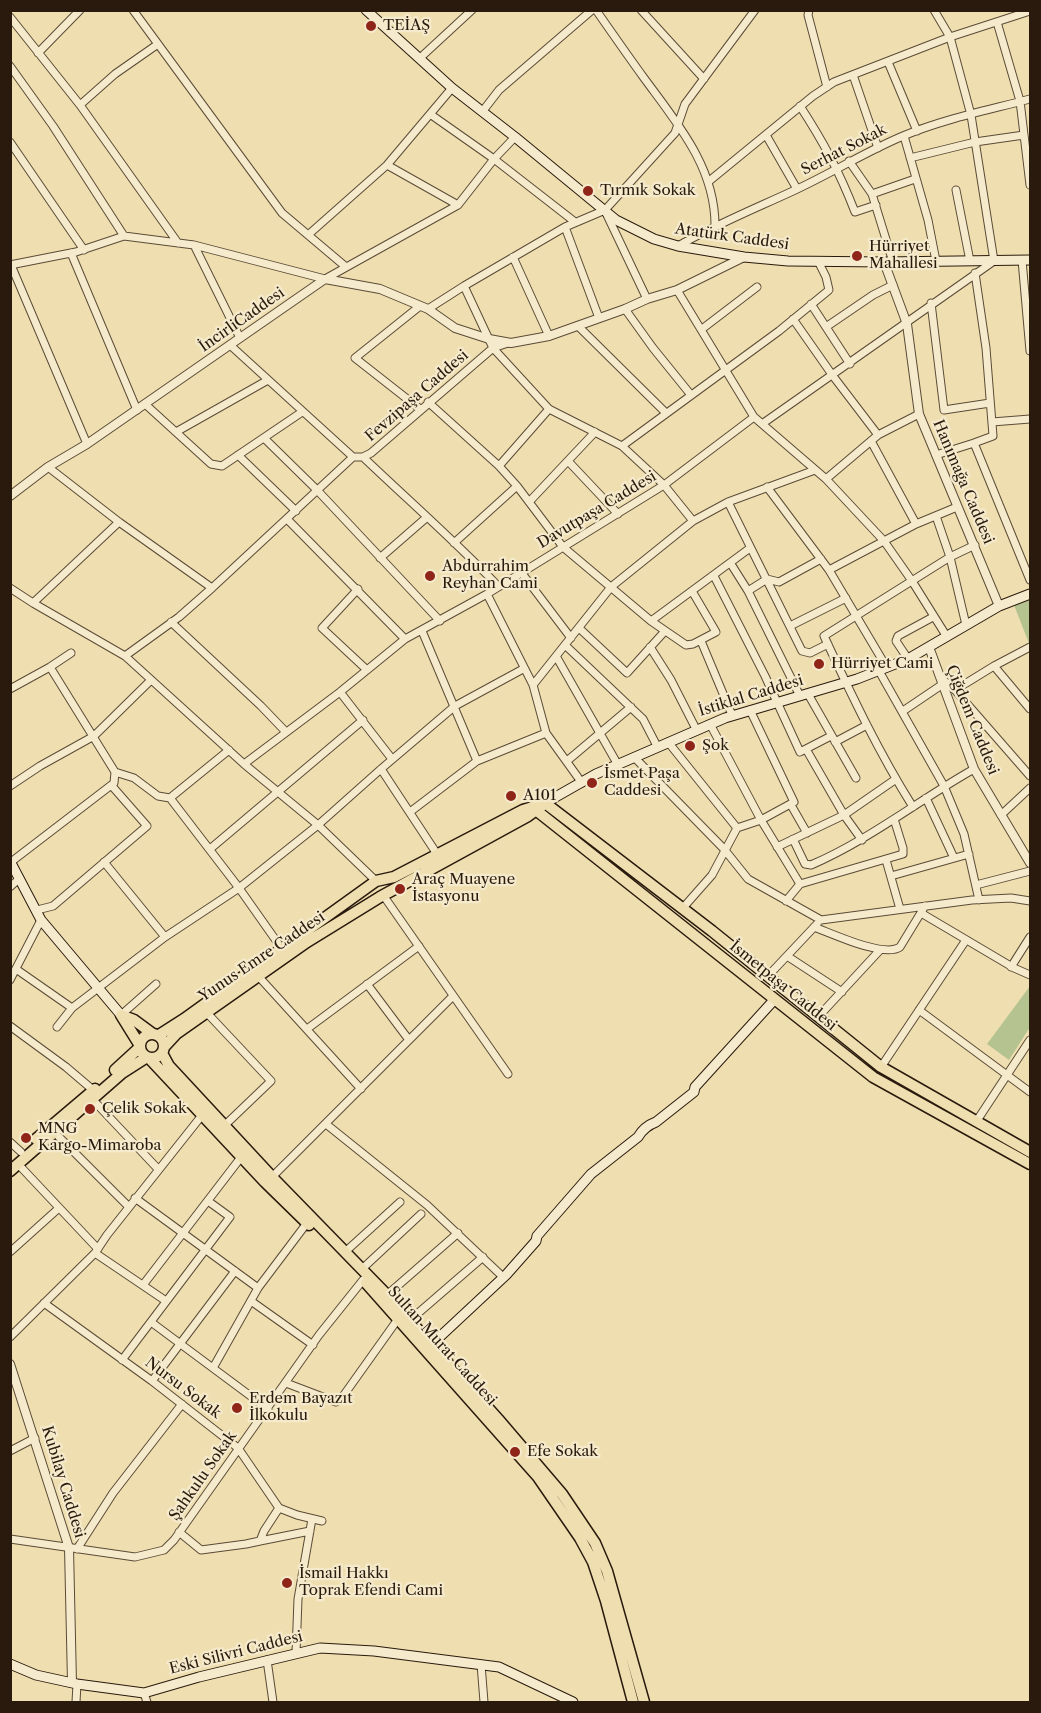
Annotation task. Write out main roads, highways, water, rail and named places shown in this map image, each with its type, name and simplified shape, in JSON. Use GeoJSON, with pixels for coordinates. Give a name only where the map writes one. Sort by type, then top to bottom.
{"type":"FeatureCollection","features":[{"type":"Feature","properties":{"kind":"main road","name":"Atatürk Caddesi"},"geometry":{"type":"LineString","coordinates":[[366,10],[452,88],[616,220],[654,239],[678,246],[744,257],[888,262],[1026,260]]}},
{"type":"Feature","properties":{"kind":"main road","name":"İstiklal Caddesi"},"geometry":{"type":"LineString","coordinates":[[538,807],[633,757],[696,729],[732,715],[845,682],[908,659],[999,606],[1030,594]]}},
{"type":"Feature","properties":{"kind":"main road"},"geometry":{"type":"LineString","coordinates":[[144,1052],[142,1039],[184,1019],[377,882],[394,877],[437,854],[538,807]]}},
{"type":"Feature","properties":{"kind":"main road","name":"İsmetpaşa Caddesi"},"geometry":{"type":"LineString","coordinates":[[538,807],[617,858],[881,1067],[1030,1164]]}},
{"type":"Feature","properties":{"kind":"main road","name":"İsmetpaşa Caddesi"},"geometry":{"type":"LineString","coordinates":[[538,807],[774,1000],[873,1077],[955,1116],[976,1122],[1030,1152]]}},
{"type":"Feature","properties":{"kind":"main road","name":"Yunus Emre Caddesi"},"geometry":{"type":"LineString","coordinates":[[163,1050],[176,1034],[307,942],[383,895],[528,816],[538,807]]}},
{"type":"Feature","properties":{"kind":"main road"},"geometry":{"type":"LineString","coordinates":[[609,867],[617,858]]}},
{"type":"Feature","properties":{"kind":"main road"},"geometry":{"type":"LineString","coordinates":[[11,861],[41,920],[99,990],[121,1015],[134,1020],[162,1038],[163,1050],[158,1057],[144,1052]]}},
{"type":"Feature","properties":{"kind":"main road"},"geometry":{"type":"LineString","coordinates":[[377,882],[370,888],[373,893],[383,895]]}},
{"type":"Feature","properties":{"kind":"main road"},"geometry":{"type":"LineString","coordinates":[[675,918],[682,909]]}},
{"type":"Feature","properties":{"kind":"main road"},"geometry":{"type":"LineString","coordinates":[[428,1348],[502,1276],[506,1275],[591,1174],[638,1137],[640,1132],[650,1124],[656,1122],[694,1092],[783,990]]}},
{"type":"Feature","properties":{"kind":"main road","name":"Sultan Murat Caddesi"},"geometry":{"type":"LineString","coordinates":[[121,1015],[144,1052],[307,1223],[387,1295],[404,1320]]}},
{"type":"Feature","properties":{"kind":"main road","name":"Sultan Murat Caddesi"},"geometry":{"type":"LineString","coordinates":[[163,1050],[169,1066],[345,1252],[496,1423],[538,1477],[580,1538],[593,1562],[633,1702]]}},
{"type":"Feature","properties":{"kind":"main road"},"geometry":{"type":"LineString","coordinates":[[13,1166],[21,1152],[144,1052]]}},
{"type":"Feature","properties":{"kind":"main road"},"geometry":{"type":"LineString","coordinates":[[873,1077],[881,1067]]}},
{"type":"Feature","properties":{"kind":"main road"},"geometry":{"type":"LineString","coordinates":[[13,1166],[55,1133],[93,1095]]}},
{"type":"Feature","properties":{"kind":"main road"},"geometry":{"type":"LineString","coordinates":[[496,1423],[556,1487],[595,1543],[607,1571],[644,1702]]}},
{"type":"Feature","properties":{"kind":"main road","name":"Eski Silivri Caddesi"},"geometry":{"type":"LineString","coordinates":[[10,1664],[36,1675],[146,1698],[199,1677],[320,1648],[374,1651],[499,1667],[573,1702]]}},
{"type":"Feature","properties":{"kind":"place","name":"TEİAŞ"},"geometry":{"type":"Point","coordinates":[371,26]}},
{"type":"Feature","properties":{"kind":"place","name":"Tırmık Sokak"},"geometry":{"type":"Point","coordinates":[588,191]}},
{"type":"Feature","properties":{"kind":"place","name":"Hürriyet Mahallesi"},"geometry":{"type":"Point","coordinates":[857,256]}},
{"type":"Feature","properties":{"kind":"place","name":"Abdurrahim Reyhan Cami"},"geometry":{"type":"Point","coordinates":[430,576]}},
{"type":"Feature","properties":{"kind":"place","name":"Hürriyet Cami"},"geometry":{"type":"Point","coordinates":[819,664]}},
{"type":"Feature","properties":{"kind":"place","name":"Şok"},"geometry":{"type":"Point","coordinates":[690,746]}},
{"type":"Feature","properties":{"kind":"place","name":"İsmet Paşa Caddesi"},"geometry":{"type":"Point","coordinates":[592,783]}},
{"type":"Feature","properties":{"kind":"place","name":"A101"},"geometry":{"type":"Point","coordinates":[511,796]}},
{"type":"Feature","properties":{"kind":"place","name":"Araç Muayene İstasyonu"},"geometry":{"type":"Point","coordinates":[400,889]}},
{"type":"Feature","properties":{"kind":"place","name":"Çelik Sokak"},"geometry":{"type":"Point","coordinates":[90,1109]}},
{"type":"Feature","properties":{"kind":"place","name":"MNG Kargo-Mimaroba"},"geometry":{"type":"Point","coordinates":[26,1138]}},
{"type":"Feature","properties":{"kind":"place","name":"Erdem Bayazıt İlkokulu"},"geometry":{"type":"Point","coordinates":[237,1408]}},
{"type":"Feature","properties":{"kind":"place","name":"Efe Sokak"},"geometry":{"type":"Point","coordinates":[515,1452]}},
{"type":"Feature","properties":{"kind":"place","name":"İsmail Hakkı Toprak Efendi Cami"},"geometry":{"type":"Point","coordinates":[287,1583]}}]}
